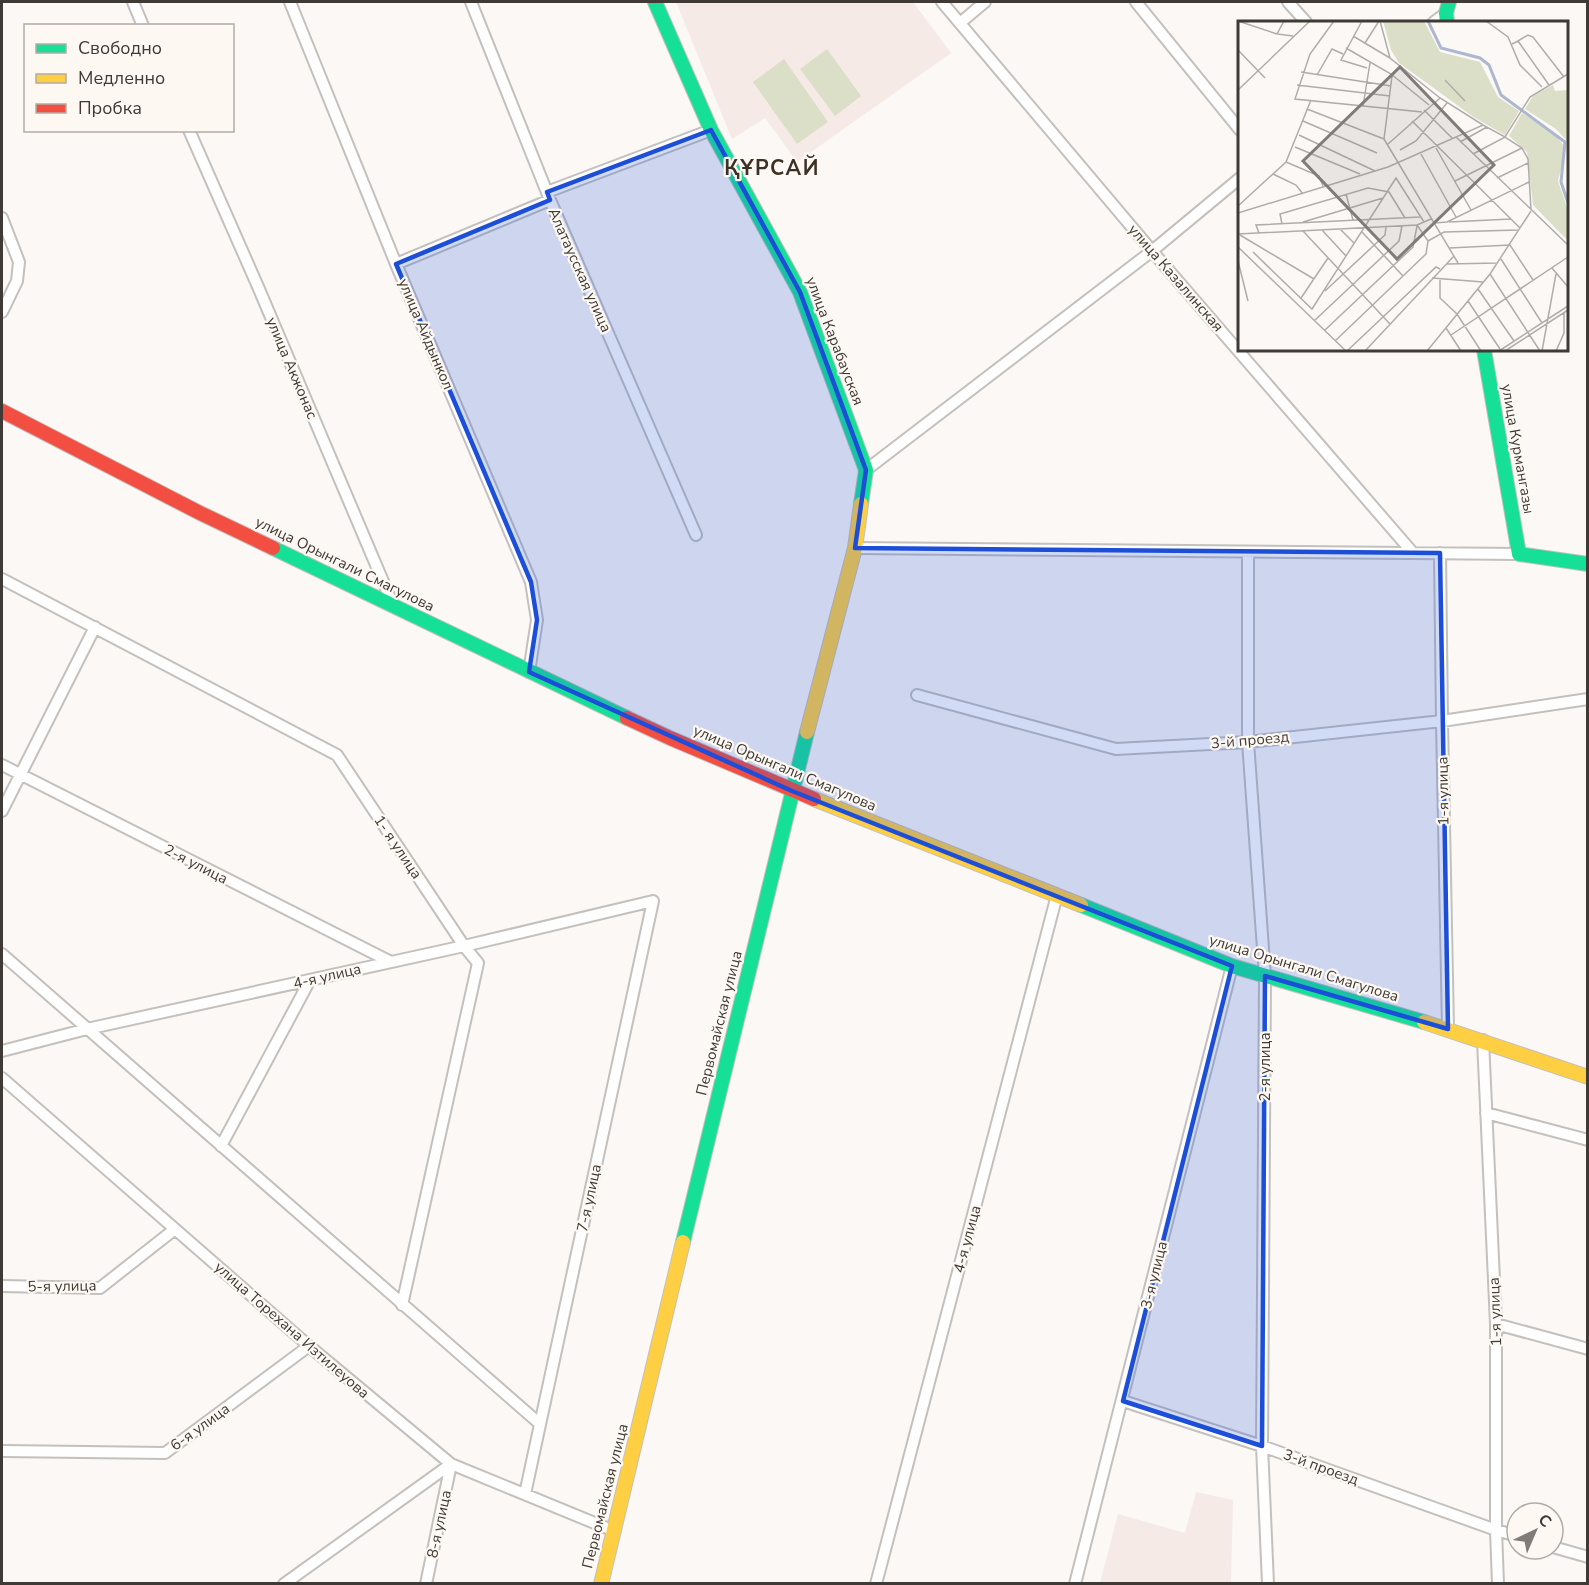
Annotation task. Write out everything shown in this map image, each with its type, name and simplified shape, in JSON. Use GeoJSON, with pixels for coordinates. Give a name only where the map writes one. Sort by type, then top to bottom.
{"type":"FeatureCollection","features":[{"type":"Feature","properties":{"kind":"street"},"geometry":{"type":"LineString","coordinates":[[132,2],[142,24]]}},
{"type":"Feature","properties":{"kind":"street","name":"улица Айдынкол"},"geometry":{"type":"LineString","coordinates":[[290,2],[396,264],[531,582],[537,620],[530,672]]}},
{"type":"Feature","properties":{"kind":"street","name":"Алатаусская улица"},"geometry":{"type":"LineString","coordinates":[[471,2],[548,196],[696,536]]}},
{"type":"Feature","properties":{"kind":"street","name":"улица Карабауская"},"geometry":{"type":"LineString","coordinates":[[655,2],[711,130],[800,292],[866,470]]}},
{"type":"Feature","properties":{"kind":"street","name":"улица Казалинская"},"geometry":{"type":"LineString","coordinates":[[942,2],[1238,350]]}},
{"type":"Feature","properties":{"kind":"street"},"geometry":{"type":"LineString","coordinates":[[960,22],[985,2]]}},
{"type":"Feature","properties":{"kind":"street"},"geometry":{"type":"LineString","coordinates":[[1136,2],[1238,129]]}},
{"type":"Feature","properties":{"kind":"street"},"geometry":{"type":"LineString","coordinates":[[1288,2],[1305,21]]}},
{"type":"Feature","properties":{"kind":"street"},"geometry":{"type":"LineString","coordinates":[[396,264],[548,196],[711,130]]}},
{"type":"Feature","properties":{"kind":"street","name":"улица Акжонас"},"geometry":{"type":"LineString","coordinates":[[190,132],[393,605]]}},
{"type":"Feature","properties":{"kind":"street"},"geometry":{"type":"LineString","coordinates":[[866,470],[1152,250],[1238,179]]}},
{"type":"Feature","properties":{"kind":"street"},"geometry":{"type":"LineString","coordinates":[[2,218],[19,262],[17,281],[2,312]]}},
{"type":"Feature","properties":{"kind":"street","name":"улица Казалинская"},"geometry":{"type":"LineString","coordinates":[[1239,351],[1413,553]]}},
{"type":"Feature","properties":{"kind":"street","name":"улица Курмангазы"},"geometry":{"type":"LineString","coordinates":[[1484,351],[1520,554]]}},
{"type":"Feature","properties":{"kind":"street","name":"улица Орынгали Смагулова"},"geometry":{"type":"LineString","coordinates":[[2,411],[200,513],[530,672],[670,738],[792,791],[1232,966],[1448,1029],[1587,1077]]}},
{"type":"Feature","properties":{"kind":"street","name":"Первомайская улица"},"geometry":{"type":"LineString","coordinates":[[601,1584],[792,791],[855,548],[866,470]]}},
{"type":"Feature","properties":{"kind":"street"},"geometry":{"type":"LineString","coordinates":[[855,548],[1520,554],[1587,564]]}},
{"type":"Feature","properties":{"kind":"street","name":"2-я улица"},"geometry":{"type":"LineString","coordinates":[[1248,552],[1248,742],[1266,976],[1262,1446],[1268,1584]]}},
{"type":"Feature","properties":{"kind":"street","name":"1-я улица"},"geometry":{"type":"LineString","coordinates":[[1440,553],[1448,1029]]}},
{"type":"Feature","properties":{"kind":"street","name":"1- я улица"},"geometry":{"type":"LineString","coordinates":[[2,579],[337,755],[477,963],[402,1305]]}},
{"type":"Feature","properties":{"kind":"street"},"geometry":{"type":"LineString","coordinates":[[2,811],[95,627]]}},
{"type":"Feature","properties":{"kind":"street","name":"3-й проезд"},"geometry":{"type":"LineString","coordinates":[[917,695],[1116,749],[1248,742],[1442,721],[1587,699]]}},
{"type":"Feature","properties":{"kind":"street","name":"2-я улица"},"geometry":{"type":"LineString","coordinates":[[2,765],[391,962]]}},
{"type":"Feature","properties":{"kind":"street","name":"4-я улица"},"geometry":{"type":"LineString","coordinates":[[876,1584],[1057,895]]}},
{"type":"Feature","properties":{"kind":"street","name":"4-я улица"},"geometry":{"type":"LineString","coordinates":[[2,1051],[87,1029],[464,946],[653,901]]}},
{"type":"Feature","properties":{"kind":"street","name":"7-я улица"},"geometry":{"type":"LineString","coordinates":[[525,1494],[653,901]]}},
{"type":"Feature","properties":{"kind":"street"},"geometry":{"type":"LineString","coordinates":[[2,954],[540,1424]]}},
{"type":"Feature","properties":{"kind":"street","name":"3-я улица"},"geometry":{"type":"LineString","coordinates":[[1076,1584],[1232,966]]}},
{"type":"Feature","properties":{"kind":"street"},"geometry":{"type":"LineString","coordinates":[[221,1146],[310,980]]}},
{"type":"Feature","properties":{"kind":"street","name":"1-я улица"},"geometry":{"type":"LineString","coordinates":[[1483,1040],[1496,1323],[1498,1584]]}},
{"type":"Feature","properties":{"kind":"street","name":"улица Торехана Изтилеуова"},"geometry":{"type":"LineString","coordinates":[[2,1078],[309,1346],[451,1464],[614,1531]]}},
{"type":"Feature","properties":{"kind":"street"},"geometry":{"type":"LineString","coordinates":[[1486,1113],[1587,1140]]}},
{"type":"Feature","properties":{"kind":"street","name":"5-я улица"},"geometry":{"type":"LineString","coordinates":[[2,1286],[100,1288],[175,1229]]}},
{"type":"Feature","properties":{"kind":"street"},"geometry":{"type":"LineString","coordinates":[[1496,1323],[1587,1349]]}},
{"type":"Feature","properties":{"kind":"street","name":"6-я улица"},"geometry":{"type":"LineString","coordinates":[[2,1451],[165,1453],[309,1346]]}},
{"type":"Feature","properties":{"kind":"street","name":"3-й проезд"},"geometry":{"type":"LineString","coordinates":[[1123,1401],[1262,1446],[1505,1533]]}},
{"type":"Feature","properties":{"kind":"street"},"geometry":{"type":"LineString","coordinates":[[284,1584],[451,1464]]}},
{"type":"Feature","properties":{"kind":"street","name":"8-я улица"},"geometry":{"type":"LineString","coordinates":[[426,1584],[451,1464]]}},
{"type":"Feature","properties":{"kind":"street"},"geometry":{"type":"LineString","coordinates":[[1565,1551],[1587,1557]]}},
{"type":"Feature","properties":{"kind":"highlighted area"},"geometry":{"type":"Polygon","coordinates":[[[711,130],[800,292],[866,470],[855,548],[1440,553],[1448,1029],[1265,976],[1262,1446],[1123,1401],[1232,966],[792,791],[529,672],[537,620],[531,582],[396,264],[550,200],[547,192],[711,130]]]}},
{"type":"Feature","properties":{"kind":"shaded area"},"geometry":{"type":"Polygon","coordinates":[[[676,2],[913,2],[951,53],[797,162],[765,118],[732,139],[676,2]]]}},
{"type":"Feature","properties":{"kind":"shaded area"},"geometry":{"type":"Polygon","coordinates":[[[1196,1492],[1233,1500],[1231,1583],[1100,1583],[1118,1514],[1185,1533],[1196,1492]]]}},
{"type":"Feature","properties":{"kind":"green space"},"geometry":{"type":"Polygon","coordinates":[[[827,49],[861,96],[835,116],[800,69],[827,49]]]}},
{"type":"Feature","properties":{"kind":"green space"},"geometry":{"type":"Polygon","coordinates":[[[784,59],[828,122],[797,144],[753,82],[784,59]]]}},
{"type":"Feature","properties":{"kind":"traffic: fast"},"geometry":{"type":"LineString","coordinates":[[655,2],[711,130],[800,292],[866,470],[861,504]]}},
{"type":"Feature","properties":{"kind":"traffic: fast"},"geometry":{"type":"LineString","coordinates":[[1447,21],[1449,2]]}},
{"type":"Feature","properties":{"kind":"traffic: fast"},"geometry":{"type":"LineString","coordinates":[[1484,351],[1519,554],[1588,564]]}},
{"type":"Feature","properties":{"kind":"traffic: fast"},"geometry":{"type":"LineString","coordinates":[[273,548],[627,718]]}},
{"type":"Feature","properties":{"kind":"traffic: fast"},"geometry":{"type":"LineString","coordinates":[[683,1242],[807,732]]}},
{"type":"Feature","properties":{"kind":"traffic: fast"},"geometry":{"type":"LineString","coordinates":[[1081,905],[1232,966],[1424,1022]]}},
{"type":"Feature","properties":{"kind":"traffic: slow"},"geometry":{"type":"LineString","coordinates":[[807,732],[855,548],[861,504]]}},
{"type":"Feature","properties":{"kind":"traffic: slow"},"geometry":{"type":"LineString","coordinates":[[814,799],[1081,905]]}},
{"type":"Feature","properties":{"kind":"traffic: slow"},"geometry":{"type":"LineString","coordinates":[[1424,1022],[1588,1077]]}},
{"type":"Feature","properties":{"kind":"traffic: slow"},"geometry":{"type":"LineString","coordinates":[[601,1584],[683,1242]]}},
{"type":"Feature","properties":{"kind":"traffic: jam"},"geometry":{"type":"LineString","coordinates":[[2,411],[273,548]]}},
{"type":"Feature","properties":{"kind":"traffic: jam"},"geometry":{"type":"LineString","coordinates":[[627,718],[814,799]]}},
{"type":"Feature","properties":{"kind":"district","name":"ҚҰРСАЙ"},"geometry":{"type":"Point","coordinates":[772,168]}}]}
